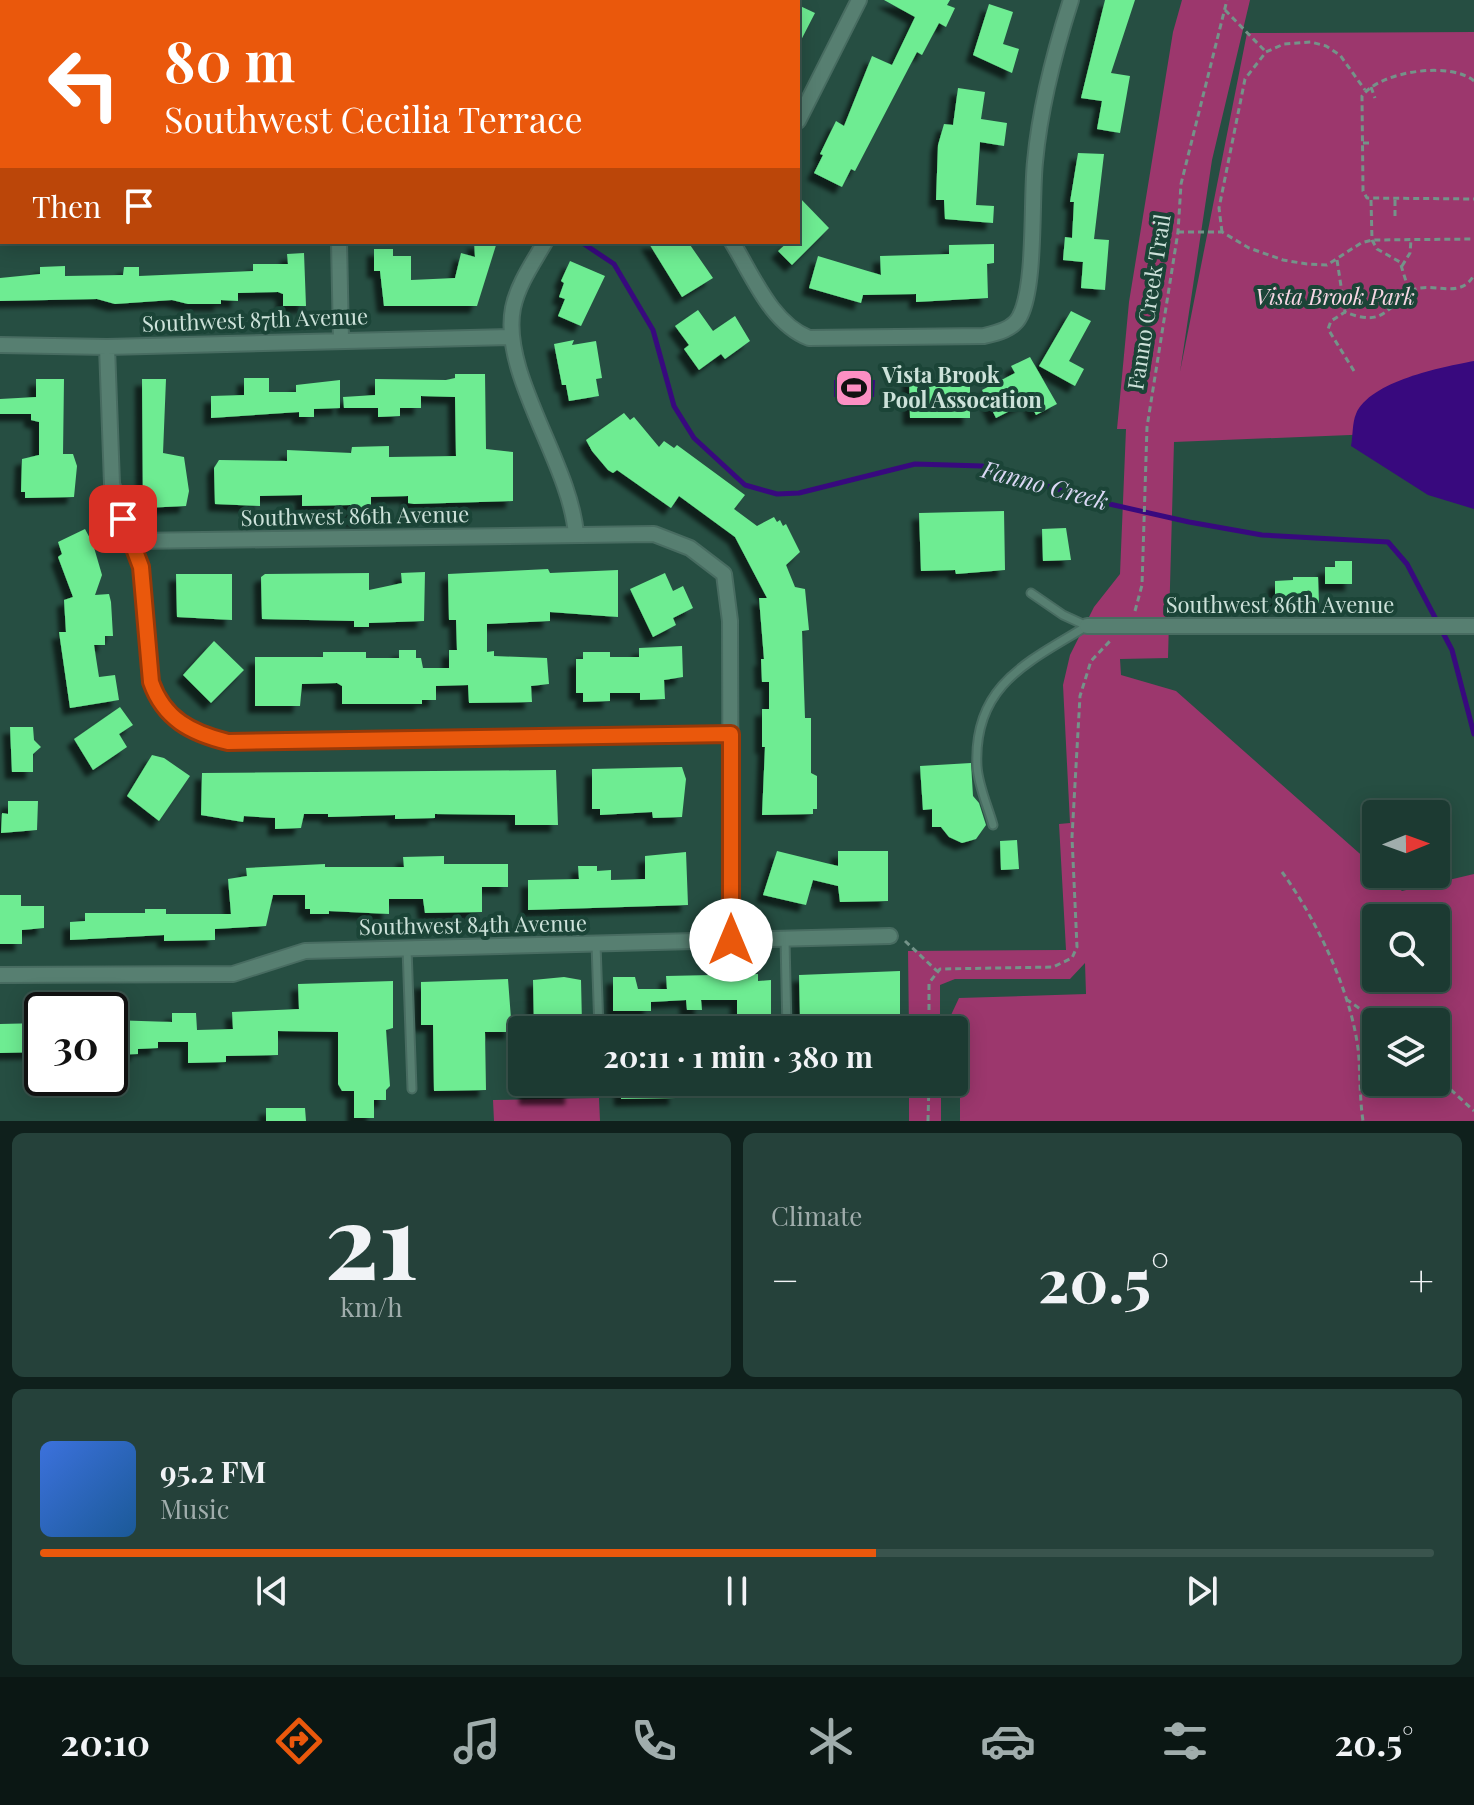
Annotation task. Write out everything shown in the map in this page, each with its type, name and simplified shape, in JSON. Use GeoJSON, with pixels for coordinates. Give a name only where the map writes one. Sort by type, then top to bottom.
{"type":"FeatureCollection","features":[{"type":"Feature","properties":{"kind":"street"},"geometry":{"type":"LineString","coordinates":[[800,117],[859,0]]}},
{"type":"Feature","properties":{"kind":"street"},"geometry":{"type":"LineString","coordinates":[[733,244],[780,319],[792,331],[809,338],[984,336],[1004,331],[1020,318],[1027,293],[1035,160],[1052,62],[1071,0]]}},
{"type":"Feature","properties":{"kind":"street"},"geometry":{"type":"LineString","coordinates":[[339,244],[341,339]]}},
{"type":"Feature","properties":{"kind":"street"},"geometry":{"type":"LineString","coordinates":[[544,244],[517,295],[512,337],[531,398],[570,496],[576,535]]}},
{"type":"Feature","properties":{"kind":"street","name":"Southwest 87th Avenue"},"geometry":{"type":"LineString","coordinates":[[0,345],[107,347],[512,337]]}},
{"type":"Feature","properties":{"kind":"street"},"geometry":{"type":"LineString","coordinates":[[107,347],[112,484],[141,567],[151,682],[156,698],[170,716],[202,735],[228,742],[731,734],[731,940]]}},
{"type":"Feature","properties":{"kind":"street","name":"Southwest 86th Avenue"},"geometry":{"type":"LineString","coordinates":[[133,541],[654,534],[690,548],[724,574],[730,621],[731,734]]}},
{"type":"Feature","properties":{"kind":"street","name":"Southwest 86th Avenue"},"geometry":{"type":"LineString","coordinates":[[1087,626],[1474,626]]}},
{"type":"Feature","properties":{"kind":"street","name":"Southwest 84th Avenue"},"geometry":{"type":"LineString","coordinates":[[0,975],[233,974],[305,951],[890,936]]}},
{"type":"Feature","properties":{"kind":"lane"},"geometry":{"type":"LineString","coordinates":[[1031,593],[1063,615],[1087,626]]}},
{"type":"Feature","properties":{"kind":"lane"},"geometry":{"type":"LineString","coordinates":[[993,825],[977,767],[980,736],[991,699],[1010,674],[1087,626]]}},
{"type":"Feature","properties":{"kind":"lane"},"geometry":{"type":"LineString","coordinates":[[785,939],[787,1016]]}},
{"type":"Feature","properties":{"kind":"lane"},"geometry":{"type":"LineString","coordinates":[[596,944],[599,1016]]}},
{"type":"Feature","properties":{"kind":"lane"},"geometry":{"type":"LineString","coordinates":[[407,948],[412,1089]]}},
{"type":"Feature","properties":{"kind":"path","name":"Fanno Creek Trail"},"geometry":{"type":"LineString","coordinates":[[1135,613],[1142,585],[1149,407],[1178,232],[1181,184],[1227,0]]}},
{"type":"Feature","properties":{"kind":"path"},"geometry":{"type":"LineString","coordinates":[[1225,10],[1266,52]]}},
{"type":"Feature","properties":{"kind":"path"},"geometry":{"type":"LineString","coordinates":[[1222,232],[1219,208],[1245,79],[1266,52],[1284,44],[1311,42],[1326,46],[1340,55],[1375,98]]}},
{"type":"Feature","properties":{"kind":"path"},"geometry":{"type":"LineString","coordinates":[[1409,292],[1402,266],[1377,249],[1372,240],[1371,200],[1363,191],[1362,96],[1391,76],[1421,72],[1464,75],[1474,81]]}},
{"type":"Feature","properties":{"kind":"path"},"geometry":{"type":"LineString","coordinates":[[1363,143],[1373,143]]}},
{"type":"Feature","properties":{"kind":"path"},"geometry":{"type":"LineString","coordinates":[[1371,200],[1474,199]]}},
{"type":"Feature","properties":{"kind":"path"},"geometry":{"type":"LineString","coordinates":[[1395,200],[1395,218]]}},
{"type":"Feature","properties":{"kind":"path"},"geometry":{"type":"LineString","coordinates":[[1178,232],[1222,232],[1249,248],[1283,260],[1327,265],[1372,240],[1474,239]]}},
{"type":"Feature","properties":{"kind":"path"},"geometry":{"type":"LineString","coordinates":[[1402,266],[1410,253],[1411,240]]}},
{"type":"Feature","properties":{"kind":"path"},"geometry":{"type":"LineString","coordinates":[[1337,259],[1345,312]]}},
{"type":"Feature","properties":{"kind":"path"},"geometry":{"type":"LineString","coordinates":[[1345,312],[1362,319],[1385,315],[1409,292],[1424,286],[1454,290],[1471,282],[1474,275]]}},
{"type":"Feature","properties":{"kind":"path"},"geometry":{"type":"LineString","coordinates":[[1345,312],[1331,321],[1328,329],[1354,371]]}},
{"type":"Feature","properties":{"kind":"path"},"geometry":{"type":"LineString","coordinates":[[929,1016],[929,983],[937,971],[954,967],[1053,967],[1072,958],[1077,947],[1073,810],[1080,696],[1091,661],[1117,634]]}},
{"type":"Feature","properties":{"kind":"path"},"geometry":{"type":"LineString","coordinates":[[1282,872],[1302,899],[1330,951],[1359,1057],[1358,1091],[1363,1121]]}},
{"type":"Feature","properties":{"kind":"path"},"geometry":{"type":"LineString","coordinates":[[890,936],[911,944],[937,971]]}},
{"type":"Feature","properties":{"kind":"path"},"geometry":{"type":"LineString","coordinates":[[1344,999],[1362,1011]]}},
{"type":"Feature","properties":{"kind":"path"},"geometry":{"type":"LineString","coordinates":[[1450,1089],[1474,1111]]}},
{"type":"Feature","properties":{"kind":"path"},"geometry":{"type":"LineString","coordinates":[[928,1121],[929,1096]]}},
{"type":"Feature","properties":{"kind":"green space","name":"Vista Brook Park"},"geometry":{"type":"Polygon","coordinates":[[[1182,0],[1250,0],[1212,160],[1180,372],[1247,33],[1474,32],[1474,430],[1174,442],[1168,658],[1120,659],[1121,675],[1176,691],[1362,856],[1362,888],[1399,888],[1402,891],[1450,888],[1450,880],[1474,874],[1474,1121],[960,1121],[960,1096],[968,1096],[968,1016],[951,1016],[959,998],[1086,994],[1085,963],[1070,979],[955,979],[940,985],[940,1016],[909,1016],[908,951],[1066,950],[1059,824],[1070,823],[1063,685],[1070,655],[1094,607],[1120,574],[1126,429],[1117,429],[1129,302],[1173,32],[1182,0]]]}},
{"type":"Feature","properties":{"kind":"green space"},"geometry":{"type":"Polygon","coordinates":[[[909,1096],[941,1096],[941,1121],[909,1121],[909,1096]]]}},
{"type":"Feature","properties":{"kind":"green space"},"geometry":{"type":"Polygon","coordinates":[[[599,1098],[600,1121],[494,1121],[493,1100],[599,1098]]]}},
{"type":"Feature","properties":{"kind":"shaded area"},"geometry":{"type":"Polygon","coordinates":[[[1474,361],[1474,509],[1428,495],[1351,446],[1356,414],[1364,402],[1376,393],[1408,377],[1474,361]]]}},
{"type":"Feature","properties":{"kind":"shaded area","name":"Vista Brook Pool Assocation"},"geometry":{"type":"Polygon","coordinates":[[[834,380],[875,380],[874,397],[834,397],[834,380]]]}},
{"type":"Feature","properties":{"kind":"building"},"geometry":{"type":"Polygon","coordinates":[[[884,0],[950,0],[947,5],[955,8],[946,27],[939,23],[922,55],[917,52],[855,171],[851,169],[842,187],[814,173],[823,155],[820,154],[836,121],[844,126],[872,56],[892,65],[915,17],[884,0]]]}},
{"type":"Feature","properties":{"kind":"building"},"geometry":{"type":"Polygon","coordinates":[[[1105,0],[1135,0],[1111,73],[1130,76],[1120,133],[1097,129],[1102,101],[1081,98],[1105,0]]]}},
{"type":"Feature","properties":{"kind":"building"},"geometry":{"type":"Polygon","coordinates":[[[989,4],[1013,12],[1003,44],[1019,49],[1012,73],[973,55],[989,4]]]}},
{"type":"Feature","properties":{"kind":"building"},"geometry":{"type":"Polygon","coordinates":[[[800,6],[815,13],[800,42],[800,6]]]}},
{"type":"Feature","properties":{"kind":"building"},"geometry":{"type":"Polygon","coordinates":[[[958,88],[985,92],[981,119],[1007,123],[1004,146],[980,142],[976,205],[994,206],[993,223],[945,219],[944,200],[936,200],[938,145],[944,124],[953,125],[958,88]]]}},
{"type":"Feature","properties":{"kind":"building"},"geometry":{"type":"Polygon","coordinates":[[[1078,153],[1104,154],[1094,239],[1109,240],[1105,290],[1081,288],[1083,262],[1063,260],[1065,237],[1072,238],[1074,202],[1070,202],[1078,153]]]}},
{"type":"Feature","properties":{"kind":"building"},"geometry":{"type":"Polygon","coordinates":[[[800,198],[829,228],[792,265],[778,251],[786,244],[800,244],[800,198]]]}},
{"type":"Feature","properties":{"kind":"building"},"geometry":{"type":"Polygon","coordinates":[[[474,244],[496,244],[477,306],[384,306],[380,271],[374,271],[374,249],[393,249],[393,256],[411,256],[411,280],[455,278],[461,253],[475,257],[474,244]]]}},
{"type":"Feature","properties":{"kind":"building"},"geometry":{"type":"Polygon","coordinates":[[[649,244],[689,244],[713,278],[682,297],[649,244]]]}},
{"type":"Feature","properties":{"kind":"building"},"geometry":{"type":"Polygon","coordinates":[[[994,244],[994,263],[987,264],[988,298],[916,302],[916,294],[863,295],[861,303],[809,288],[818,256],[881,275],[880,256],[949,254],[949,245],[994,244]]]}},
{"type":"Feature","properties":{"kind":"building"},"geometry":{"type":"Polygon","coordinates":[[[304,253],[306,306],[283,306],[283,294],[278,292],[238,293],[238,301],[221,300],[221,304],[188,304],[172,300],[115,304],[97,299],[0,301],[0,278],[40,274],[40,267],[65,266],[65,276],[123,275],[124,267],[139,267],[139,276],[253,271],[253,264],[288,264],[287,254],[304,253]]]}},
{"type":"Feature","properties":{"kind":"building"},"geometry":{"type":"Polygon","coordinates":[[[570,261],[605,276],[581,326],[558,316],[565,299],[559,297],[564,283],[561,281],[570,261]]]}},
{"type":"Feature","properties":{"kind":"building"},"geometry":{"type":"Polygon","coordinates":[[[698,310],[713,331],[735,316],[750,341],[725,359],[721,354],[699,370],[684,349],[689,345],[675,326],[698,310]]]}},
{"type":"Feature","properties":{"kind":"building"},"geometry":{"type":"Polygon","coordinates":[[[1071,311],[1091,321],[1069,361],[1084,369],[1075,386],[1039,366],[1071,311]]]}},
{"type":"Feature","properties":{"kind":"building"},"geometry":{"type":"Polygon","coordinates":[[[574,340],[572,345],[596,341],[602,378],[596,379],[599,396],[569,401],[566,385],[562,385],[554,344],[574,340]]]}},
{"type":"Feature","properties":{"kind":"building"},"geometry":{"type":"Polygon","coordinates":[[[1030,357],[1057,404],[1036,415],[1029,401],[996,418],[982,390],[1015,373],[1011,366],[1030,357]]]}},
{"type":"Feature","properties":{"kind":"building"},"geometry":{"type":"Polygon","coordinates":[[[909,370],[931,371],[932,386],[970,386],[970,418],[910,418],[909,370]]]}},
{"type":"Feature","properties":{"kind":"building"},"geometry":{"type":"Polygon","coordinates":[[[455,374],[485,374],[486,449],[513,452],[513,501],[414,504],[408,503],[408,496],[371,497],[371,505],[366,506],[366,520],[351,520],[350,505],[302,506],[302,495],[260,496],[260,506],[215,504],[214,468],[219,460],[287,461],[287,450],[351,453],[352,447],[389,446],[389,457],[456,456],[455,397],[421,396],[421,408],[400,408],[400,416],[378,417],[378,408],[344,408],[343,397],[375,395],[375,379],[446,380],[455,378],[455,374]]]}},
{"type":"Feature","properties":{"kind":"building"},"geometry":{"type":"Polygon","coordinates":[[[244,378],[269,378],[269,392],[296,392],[296,385],[340,380],[340,408],[314,409],[314,417],[299,417],[299,412],[211,418],[211,396],[244,395],[244,378]]]}},
{"type":"Feature","properties":{"kind":"building"},"geometry":{"type":"Polygon","coordinates":[[[36,379],[64,379],[63,454],[73,454],[77,466],[74,497],[25,498],[25,492],[21,492],[22,459],[39,455],[39,422],[31,420],[31,414],[0,414],[0,399],[36,397],[36,379]]]}},
{"type":"Feature","properties":{"kind":"building"},"geometry":{"type":"Polygon","coordinates":[[[142,379],[166,379],[163,453],[184,457],[189,491],[186,506],[143,508],[142,379]]]}},
{"type":"Feature","properties":{"kind":"building"},"geometry":{"type":"Polygon","coordinates":[[[624,413],[630,420],[634,417],[659,447],[664,441],[674,448],[677,445],[745,495],[734,509],[757,526],[774,517],[783,526],[786,524],[800,552],[786,565],[795,587],[805,589],[809,630],[802,631],[805,718],[811,718],[811,773],[817,776],[817,809],[813,809],[813,814],[762,815],[765,747],[762,747],[762,709],[769,709],[769,682],[762,682],[761,659],[764,659],[759,598],[767,598],[735,537],[679,496],[671,508],[617,470],[613,473],[608,470],[592,451],[586,440],[624,413]]]}},
{"type":"Feature","properties":{"kind":"building"},"geometry":{"type":"Polygon","coordinates":[[[1004,511],[1005,570],[956,574],[955,570],[921,571],[919,513],[1004,511]]]}},
{"type":"Feature","properties":{"kind":"building"},"geometry":{"type":"Polygon","coordinates":[[[1066,528],[1071,560],[1043,561],[1042,529],[1066,528]]]}},
{"type":"Feature","properties":{"kind":"building"},"geometry":{"type":"Polygon","coordinates":[[[85,529],[102,575],[95,595],[109,594],[111,602],[113,636],[105,636],[105,645],[94,645],[99,677],[115,675],[119,700],[70,708],[59,632],[66,632],[64,600],[73,597],[58,557],[62,554],[58,542],[85,529]]]}},
{"type":"Feature","properties":{"kind":"building"},"geometry":{"type":"Polygon","coordinates":[[[1335,561],[1352,561],[1352,584],[1325,584],[1325,567],[1335,567],[1335,561]]]}},
{"type":"Feature","properties":{"kind":"building"},"geometry":{"type":"Polygon","coordinates":[[[548,569],[550,573],[618,570],[618,617],[550,612],[550,621],[487,624],[487,652],[494,651],[494,656],[547,658],[549,684],[531,686],[532,702],[469,703],[468,685],[436,686],[436,700],[422,700],[422,704],[342,704],[342,686],[337,683],[302,684],[300,706],[255,706],[255,657],[323,657],[323,652],[366,652],[366,658],[399,658],[399,650],[416,650],[416,658],[421,658],[423,668],[449,668],[449,650],[457,650],[456,620],[449,620],[448,574],[548,569]]]}},
{"type":"Feature","properties":{"kind":"building"},"geometry":{"type":"Polygon","coordinates":[[[425,572],[424,621],[369,623],[369,627],[354,627],[354,621],[262,619],[261,577],[265,574],[369,573],[369,590],[402,583],[401,573],[425,572]]]}},
{"type":"Feature","properties":{"kind":"building"},"geometry":{"type":"Polygon","coordinates":[[[665,573],[673,591],[683,586],[693,608],[673,618],[676,625],[653,637],[630,589],[665,573]]]}},
{"type":"Feature","properties":{"kind":"building"},"geometry":{"type":"Polygon","coordinates":[[[176,574],[232,574],[232,620],[177,617],[176,574]]]}},
{"type":"Feature","properties":{"kind":"building"},"geometry":{"type":"Polygon","coordinates":[[[1293,577],[1318,577],[1319,603],[1275,605],[1275,581],[1293,580],[1293,577]]]}},
{"type":"Feature","properties":{"kind":"building"},"geometry":{"type":"Polygon","coordinates":[[[214,641],[244,670],[211,703],[183,675],[214,641]]]}},
{"type":"Feature","properties":{"kind":"building"},"geometry":{"type":"Polygon","coordinates":[[[682,646],[683,677],[664,680],[665,699],[640,700],[640,693],[610,693],[610,701],[583,702],[583,693],[576,693],[576,659],[583,659],[583,652],[610,652],[610,657],[639,657],[639,648],[682,646]]]}},
{"type":"Feature","properties":{"kind":"building"},"geometry":{"type":"Polygon","coordinates":[[[120,707],[133,725],[119,734],[127,747],[93,770],[74,739],[120,707]]]}},
{"type":"Feature","properties":{"kind":"building"},"geometry":{"type":"Polygon","coordinates":[[[10,727],[33,727],[34,740],[41,747],[33,754],[33,772],[12,772],[10,727]]]}},
{"type":"Feature","properties":{"kind":"building"},"geometry":{"type":"Polygon","coordinates":[[[152,755],[164,758],[190,776],[159,821],[127,796],[152,755]]]}},
{"type":"Feature","properties":{"kind":"building"},"geometry":{"type":"Polygon","coordinates":[[[971,763],[973,796],[979,803],[986,825],[976,839],[962,843],[949,837],[941,827],[932,827],[932,809],[923,810],[920,766],[971,763]]]}},
{"type":"Feature","properties":{"kind":"building"},"geometry":{"type":"Polygon","coordinates":[[[682,767],[686,779],[682,817],[653,818],[652,812],[600,815],[600,809],[592,809],[592,769],[682,767]]]}},
{"type":"Feature","properties":{"kind":"building"},"geometry":{"type":"Polygon","coordinates":[[[556,770],[558,825],[515,825],[515,815],[435,814],[435,818],[395,819],[395,815],[328,817],[328,814],[304,814],[301,828],[275,829],[275,818],[244,816],[243,822],[201,815],[202,773],[556,770]]]}},
{"type":"Feature","properties":{"kind":"building"},"geometry":{"type":"Polygon","coordinates":[[[8,801],[38,801],[37,830],[1,833],[2,813],[8,814],[8,801]]]}},
{"type":"Feature","properties":{"kind":"building"},"geometry":{"type":"Polygon","coordinates":[[[1017,840],[1019,869],[1001,870],[1000,841],[1017,840]]]}},
{"type":"Feature","properties":{"kind":"building"},"geometry":{"type":"Polygon","coordinates":[[[777,851],[838,866],[838,851],[888,851],[888,901],[840,902],[838,886],[813,880],[806,905],[763,895],[777,851]]]}},
{"type":"Feature","properties":{"kind":"building"},"geometry":{"type":"Polygon","coordinates":[[[686,852],[688,905],[528,910],[528,880],[579,879],[578,866],[597,866],[597,871],[611,870],[611,880],[645,879],[645,856],[686,852]]]}},
{"type":"Feature","properties":{"kind":"building"},"geometry":{"type":"Polygon","coordinates":[[[444,856],[444,864],[508,864],[508,887],[482,887],[482,912],[425,913],[423,899],[389,899],[389,914],[329,911],[329,914],[310,914],[310,909],[305,909],[305,895],[273,895],[266,926],[215,929],[215,940],[164,941],[164,935],[70,940],[70,922],[85,921],[85,913],[145,913],[145,909],[166,909],[166,914],[231,914],[228,879],[247,876],[246,868],[325,864],[325,867],[404,867],[403,857],[444,856]]]}},
{"type":"Feature","properties":{"kind":"building"},"geometry":{"type":"Polygon","coordinates":[[[0,895],[21,895],[21,906],[44,906],[44,928],[22,930],[22,944],[0,944],[0,895]]]}},
{"type":"Feature","properties":{"kind":"building"},"geometry":{"type":"Polygon","coordinates":[[[900,971],[900,1016],[800,1016],[799,975],[900,971]]]}},
{"type":"Feature","properties":{"kind":"building"},"geometry":{"type":"Polygon","coordinates":[[[758,974],[758,981],[771,980],[771,1016],[737,1016],[737,1000],[701,1000],[702,1010],[687,1010],[686,1000],[651,1002],[651,1011],[613,1011],[613,977],[635,977],[638,989],[667,989],[666,976],[758,974]]]}},
{"type":"Feature","properties":{"kind":"building"},"geometry":{"type":"Polygon","coordinates":[[[564,977],[581,980],[582,1016],[534,1016],[533,980],[564,977]]]}},
{"type":"Feature","properties":{"kind":"building"},"geometry":{"type":"Polygon","coordinates":[[[508,979],[511,1016],[508,1016],[508,1032],[485,1032],[486,1090],[434,1091],[433,1025],[421,1025],[421,982],[508,979]]]}},
{"type":"Feature","properties":{"kind":"building"},"geometry":{"type":"Polygon","coordinates":[[[393,981],[393,1028],[386,1030],[390,1086],[386,1090],[386,1100],[374,1100],[374,1118],[354,1118],[354,1091],[342,1091],[338,1084],[338,1032],[278,1031],[278,1055],[226,1056],[226,1062],[188,1063],[188,1042],[158,1042],[158,1048],[138,1049],[138,1054],[128,1054],[128,1021],[172,1022],[172,1013],[196,1013],[197,1030],[233,1029],[232,1012],[299,1009],[298,984],[393,981]]]}},
{"type":"Feature","properties":{"kind":"building"},"geometry":{"type":"Polygon","coordinates":[[[24,1023],[24,1052],[0,1053],[0,1024],[24,1023]]]}},
{"type":"Feature","properties":{"kind":"building"},"geometry":{"type":"Polygon","coordinates":[[[526,1096],[572,1096],[572,1098],[526,1096]]]}},
{"type":"Feature","properties":{"kind":"building"},"geometry":{"type":"Polygon","coordinates":[[[621,1096],[676,1098],[621,1099],[621,1096]]]}},
{"type":"Feature","properties":{"kind":"building"},"geometry":{"type":"Polygon","coordinates":[[[266,1108],[305,1108],[306,1121],[266,1121],[266,1108]]]}},
{"type":"Feature","properties":{"kind":"waterway","name":"Fanno Creek"},"geometry":{"type":"LineString","coordinates":[[584,244],[614,264],[653,330],[674,406],[694,438],[745,485],[777,494],[799,493],[915,464],[982,466],[1096,501],[1189,522],[1262,535],[1388,542],[1407,564],[1452,650],[1474,734]]}},
{"type":"Feature","properties":{"kind":"place","name":"Vista Brook Pool Assocation"},"geometry":{"type":"Point","coordinates":[854,388]}},
{"type":"Feature","properties":{"kind":"route"},"geometry":{"type":"LineString","coordinates":[[123,519],[141,567],[151,682],[156,698],[170,716],[202,735],[228,742],[731,734],[731,940]]}}]}
